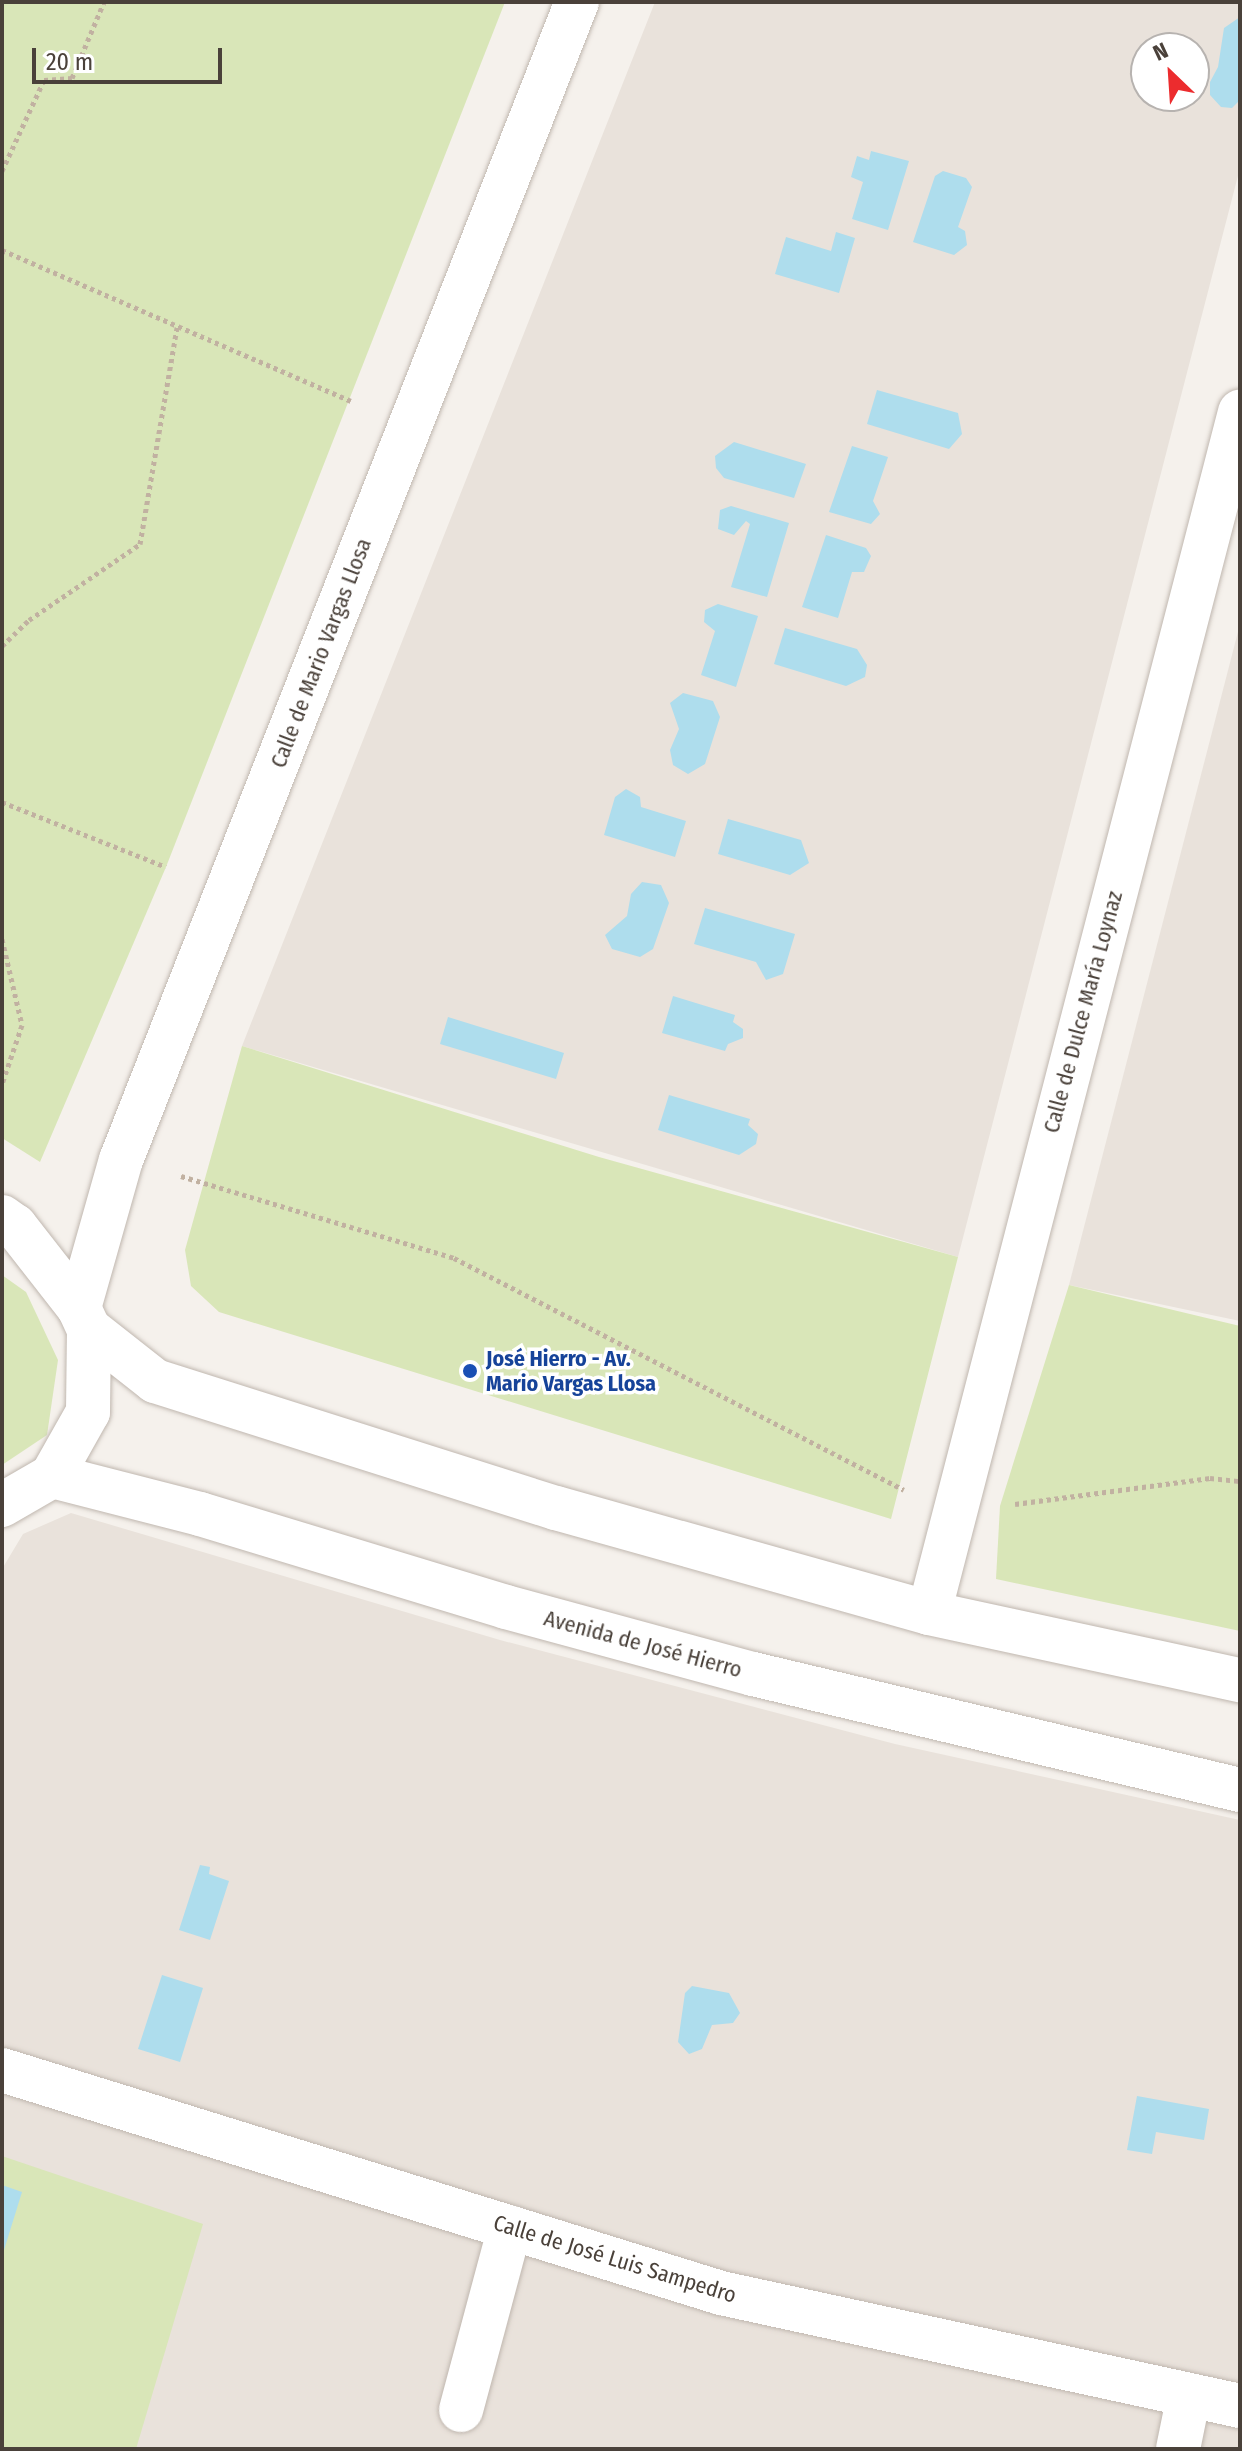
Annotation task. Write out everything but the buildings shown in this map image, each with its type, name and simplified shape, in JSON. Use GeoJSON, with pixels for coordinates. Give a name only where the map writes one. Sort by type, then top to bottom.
{"type":"FeatureCollection","features":[{"type":"Feature","properties":{"kind":"street","name":"Calle de Mario Vargas Llosa"},"geometry":{"type":"LineString","coordinates":[[52,1476],[88,1412],[84,1319],[121,1160],[577,2]]}},
{"type":"Feature","properties":{"kind":"street","name":"Calle de Dulce María Loynaz"},"geometry":{"type":"LineString","coordinates":[[929,1613],[1240,412]]}},
{"type":"Feature","properties":{"kind":"street"},"geometry":{"type":"LineString","coordinates":[[2,1217],[15,1226],[84,1319],[155,1381],[556,1508],[929,1613],[1240,1680]]}},
{"type":"Feature","properties":{"kind":"street"},"geometry":{"type":"LineString","coordinates":[[2,1505],[52,1476]]}},
{"type":"Feature","properties":{"kind":"street","name":"Avenida de José Hierro"},"geometry":{"type":"LineString","coordinates":[[52,1476],[155,1501],[753,1674],[1240,1790]]}},
{"type":"Feature","properties":{"kind":"street","name":"Calle de José Luis Sampedro"},"geometry":{"type":"LineString","coordinates":[[2,2070],[721,2293],[1240,2406]]}},
{"type":"Feature","properties":{"kind":"street"},"geometry":{"type":"LineString","coordinates":[[461,2410],[510,2227]]}},
{"type":"Feature","properties":{"kind":"street"},"geometry":{"type":"LineString","coordinates":[[1178,2449],[1189,2395]]}},
{"type":"Feature","properties":{"kind":"path"},"geometry":{"type":"LineString","coordinates":[[2,171],[44,80],[72,78],[104,2]]}},
{"type":"Feature","properties":{"kind":"path"},"geometry":{"type":"LineString","coordinates":[[2,250],[351,401]]}},
{"type":"Feature","properties":{"kind":"path"},"geometry":{"type":"LineString","coordinates":[[2,646],[29,620],[140,544],[177,327]]}},
{"type":"Feature","properties":{"kind":"path"},"geometry":{"type":"LineString","coordinates":[[2,802],[166,867]]}},
{"type":"Feature","properties":{"kind":"path"},"geometry":{"type":"LineString","coordinates":[[2,939],[22,1025],[2,1084]]}},
{"type":"Feature","properties":{"kind":"path"},"geometry":{"type":"LineString","coordinates":[[181,1176],[454,1258],[910,1495]]}},
{"type":"Feature","properties":{"kind":"path"},"geometry":{"type":"LineString","coordinates":[[1000,1506],[1210,1478],[1240,1481]]}},
{"type":"Feature","properties":{"kind":"shaded area"},"geometry":{"type":"Polygon","coordinates":[[[655,2],[1240,2],[1240,168],[958,1257],[242,1046],[655,2]]]}},
{"type":"Feature","properties":{"kind":"shaded area"},"geometry":{"type":"Polygon","coordinates":[[[1240,624],[1240,1321],[1069,1285],[1240,624]]]}},
{"type":"Feature","properties":{"kind":"shaded area"},"geometry":{"type":"Polygon","coordinates":[[[71,1513],[500,1640],[895,1744],[1240,1820],[1240,2449],[2,2449],[2,1569],[23,1534],[71,1513]]]}},
{"type":"Feature","properties":{"kind":"green space"},"geometry":{"type":"Polygon","coordinates":[[[2,2],[505,2],[166,867],[40,1162],[2,1138],[2,2]]]}},
{"type":"Feature","properties":{"kind":"green space"},"geometry":{"type":"Polygon","coordinates":[[[242,1046],[599,1157],[958,1257],[891,1519],[219,1312],[191,1286],[185,1250],[242,1046]]]}},
{"type":"Feature","properties":{"kind":"green space"},"geometry":{"type":"Polygon","coordinates":[[[2,1275],[26,1292],[58,1360],[47,1435],[2,1465],[2,1275]]]}},
{"type":"Feature","properties":{"kind":"green space"},"geometry":{"type":"Polygon","coordinates":[[[1069,1285],[1240,1326],[1240,1631],[996,1579],[1000,1506],[1069,1285]]]}},
{"type":"Feature","properties":{"kind":"green space"},"geometry":{"type":"Polygon","coordinates":[[[2,2156],[203,2224],[136,2449],[2,2448],[2,2156]]]}},
{"type":"Feature","properties":{"kind":"water"},"geometry":{"type":"Polygon","coordinates":[[[1240,17],[1240,100],[1232,108],[1221,107],[1210,95],[1210,82],[1218,67],[1224,28],[1240,17]]]}},
{"type":"Feature","properties":{"kind":"water"},"geometry":{"type":"Polygon","coordinates":[[[871,151],[909,161],[888,230],[852,219],[863,182],[851,177],[857,156],[869,160],[871,151]]]}},
{"type":"Feature","properties":{"kind":"water"},"geometry":{"type":"Polygon","coordinates":[[[943,171],[966,178],[972,187],[958,227],[965,231],[967,245],[954,255],[913,242],[935,176],[943,171]]]}},
{"type":"Feature","properties":{"kind":"water"},"geometry":{"type":"Polygon","coordinates":[[[836,232],[855,238],[839,293],[775,274],[786,237],[831,251],[836,232]]]}},
{"type":"Feature","properties":{"kind":"water"},"geometry":{"type":"Polygon","coordinates":[[[877,390],[958,413],[962,434],[949,449],[867,424],[877,390]]]}},
{"type":"Feature","properties":{"kind":"water"},"geometry":{"type":"Polygon","coordinates":[[[734,442],[806,464],[794,498],[724,478],[716,468],[715,456],[734,442]]]}},
{"type":"Feature","properties":{"kind":"water"},"geometry":{"type":"Polygon","coordinates":[[[852,446],[888,457],[873,501],[880,514],[871,524],[829,512],[852,446]]]}},
{"type":"Feature","properties":{"kind":"water"},"geometry":{"type":"Polygon","coordinates":[[[731,506],[789,523],[767,597],[731,587],[750,524],[746,521],[734,535],[718,529],[720,510],[731,506]]]}},
{"type":"Feature","properties":{"kind":"water"},"geometry":{"type":"Polygon","coordinates":[[[826,535],[866,548],[871,556],[864,572],[852,572],[838,618],[802,607],[826,535]]]}},
{"type":"Feature","properties":{"kind":"water"},"geometry":{"type":"Polygon","coordinates":[[[718,604],[758,616],[736,687],[701,675],[715,631],[704,622],[705,610],[718,604]]]}},
{"type":"Feature","properties":{"kind":"water"},"geometry":{"type":"Polygon","coordinates":[[[785,628],[857,649],[867,665],[865,677],[846,686],[774,664],[785,628]]]}},
{"type":"Feature","properties":{"kind":"water"},"geometry":{"type":"Polygon","coordinates":[[[683,693],[713,701],[720,717],[705,764],[688,774],[673,765],[670,750],[679,729],[670,703],[683,693]]]}},
{"type":"Feature","properties":{"kind":"water"},"geometry":{"type":"Polygon","coordinates":[[[626,789],[640,797],[641,807],[686,821],[675,857],[604,835],[615,797],[626,789]]]}},
{"type":"Feature","properties":{"kind":"water"},"geometry":{"type":"Polygon","coordinates":[[[728,819],[801,840],[809,863],[790,875],[718,854],[728,819]]]}},
{"type":"Feature","properties":{"kind":"water"},"geometry":{"type":"Polygon","coordinates":[[[642,882],[661,885],[669,903],[653,949],[640,957],[612,949],[605,935],[627,916],[631,894],[642,882]]]}},
{"type":"Feature","properties":{"kind":"water"},"geometry":{"type":"Polygon","coordinates":[[[705,908],[795,934],[783,974],[766,980],[756,962],[694,944],[705,908]]]}},
{"type":"Feature","properties":{"kind":"water"},"geometry":{"type":"Polygon","coordinates":[[[673,996],[735,1015],[733,1022],[743,1029],[743,1038],[728,1044],[725,1051],[662,1033],[673,996]]]}},
{"type":"Feature","properties":{"kind":"water"},"geometry":{"type":"Polygon","coordinates":[[[448,1017],[564,1053],[556,1079],[440,1044],[448,1017]]]}},
{"type":"Feature","properties":{"kind":"water"},"geometry":{"type":"Polygon","coordinates":[[[669,1095],[750,1119],[748,1125],[758,1134],[756,1144],[739,1155],[658,1130],[669,1095]]]}},
{"type":"Feature","properties":{"kind":"water"},"geometry":{"type":"Polygon","coordinates":[[[200,1865],[210,1867],[209,1874],[229,1881],[210,1940],[179,1930],[200,1865]]]}},
{"type":"Feature","properties":{"kind":"water"},"geometry":{"type":"Polygon","coordinates":[[[162,1975],[203,1988],[180,2062],[138,2049],[162,1975]]]}},
{"type":"Feature","properties":{"kind":"water"},"geometry":{"type":"Polygon","coordinates":[[[692,1986],[729,1993],[740,2013],[733,2023],[712,2025],[702,2049],[689,2054],[678,2042],[685,1993],[692,1986]]]}},
{"type":"Feature","properties":{"kind":"water"},"geometry":{"type":"Polygon","coordinates":[[[1137,2096],[1209,2109],[1204,2140],[1156,2132],[1152,2154],[1127,2150],[1137,2096]]]}},
{"type":"Feature","properties":{"kind":"water"},"geometry":{"type":"Polygon","coordinates":[[[2,2185],[22,2192],[4,2250],[2,2249],[2,2185]]]}},
{"type":"Feature","properties":{"kind":"place","name":"José Hierro - Av. Mario Vargas Llosa"},"geometry":{"type":"Point","coordinates":[470,1371]}}]}
